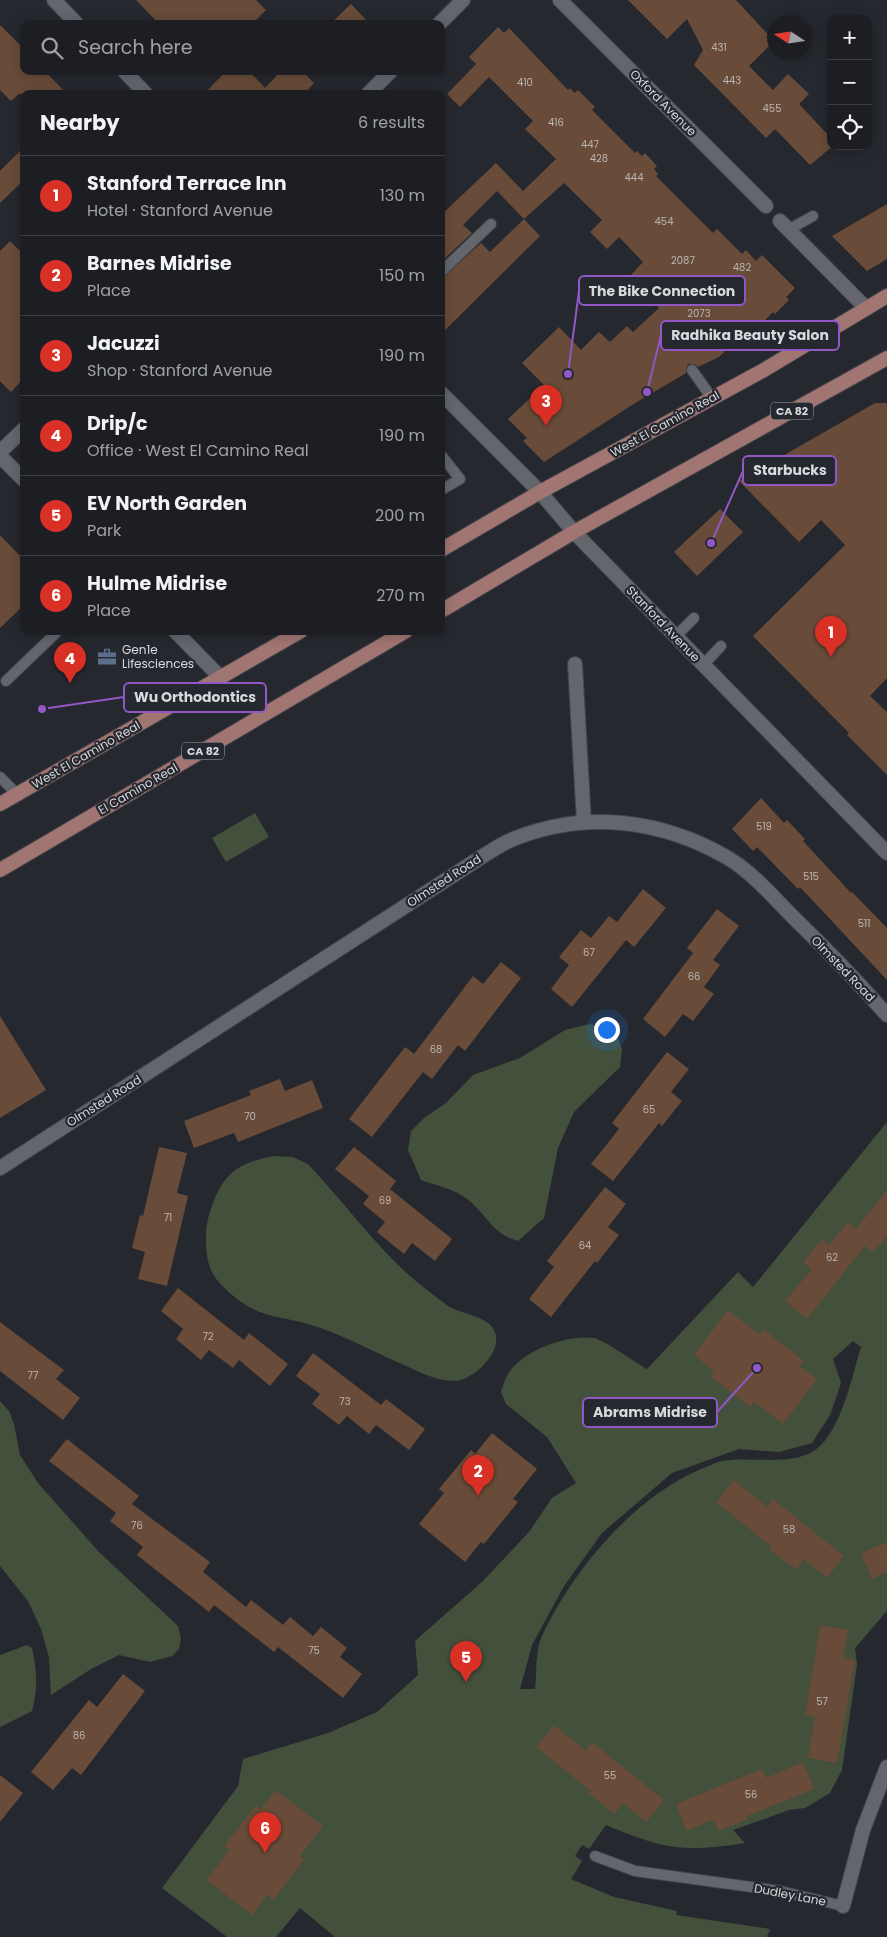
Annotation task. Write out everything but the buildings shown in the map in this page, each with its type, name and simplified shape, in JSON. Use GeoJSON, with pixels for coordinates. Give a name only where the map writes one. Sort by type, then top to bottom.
{"type":"FeatureCollection","features":[{"type":"Feature","properties":{"kind":"main road","name":"West El Camino Real"},"geometry":{"type":"LineString","coordinates":[[445,548],[540,492],[712,398],[887,296]]}},
{"type":"Feature","properties":{"kind":"main road","name":"CA 82"},"geometry":{"type":"LineString","coordinates":[[445,608],[574,532],[886,360]]}},
{"type":"Feature","properties":{"kind":"main road","name":"West El Camino Real"},"geometry":{"type":"LineString","coordinates":[[0,804],[294,635]]}},
{"type":"Feature","properties":{"kind":"main road","name":"El Camino Real"},"geometry":{"type":"LineString","coordinates":[[0,870],[399,635]]}},
{"type":"Feature","properties":{"kind":"street"},"geometry":{"type":"LineString","coordinates":[[54,0],[73,20]]}},
{"type":"Feature","properties":{"kind":"street"},"geometry":{"type":"LineString","coordinates":[[443,20],[463,0]]}},
{"type":"Feature","properties":{"kind":"street","name":"Oxford Avenue"},"geometry":{"type":"LineString","coordinates":[[560,0],[766,206]]}},
{"type":"Feature","properties":{"kind":"street"},"geometry":{"type":"LineString","coordinates":[[128,75],[142,90]]}},
{"type":"Feature","properties":{"kind":"street"},"geometry":{"type":"LineString","coordinates":[[372,90],[387,75]]}},
{"type":"Feature","properties":{"kind":"street"},"geometry":{"type":"LineString","coordinates":[[784,226],[866,308]]}},
{"type":"Feature","properties":{"kind":"street","name":"Stanford Avenue"},"geometry":{"type":"LineString","coordinates":[[445,397],[540,492],[574,532],[887,854]]}},
{"type":"Feature","properties":{"kind":"street"},"geometry":{"type":"LineString","coordinates":[[0,452],[20,433]]}},
{"type":"Feature","properties":{"kind":"street"},"geometry":{"type":"LineString","coordinates":[[0,456],[20,476]]}},
{"type":"Feature","properties":{"kind":"street"},"geometry":{"type":"LineString","coordinates":[[179,635],[221,678]]}},
{"type":"Feature","properties":{"kind":"street"},"geometry":{"type":"LineString","coordinates":[[575,664],[584,822]]}},
{"type":"Feature","properties":{"kind":"street","name":"Olmsted Road"},"geometry":{"type":"LineString","coordinates":[[0,1168],[483,856],[514,838],[551,826],[584,822],[624,822],[660,828],[696,841],[729,859],[761,884],[857,981],[887,1015]]}},
{"type":"Feature","properties":{"kind":"street","name":"Dudley Lane"},"geometry":{"type":"LineString","coordinates":[[842,1906],[864,1830],[887,1767]]}},
{"type":"Feature","properties":{"kind":"lane"},"geometry":{"type":"LineString","coordinates":[[784,226],[813,216]]}},
{"type":"Feature","properties":{"kind":"lane"},"geometry":{"type":"LineString","coordinates":[[445,268],[492,224]]}},
{"type":"Feature","properties":{"kind":"lane"},"geometry":{"type":"LineString","coordinates":[[692,370],[712,398]]}},
{"type":"Feature","properties":{"kind":"lane"},"geometry":{"type":"LineString","coordinates":[[445,460],[460,479],[445,488]]}},
{"type":"Feature","properties":{"kind":"lane"},"geometry":{"type":"LineString","coordinates":[[675,637],[694,618]]}},
{"type":"Feature","properties":{"kind":"lane"},"geometry":{"type":"LineString","coordinates":[[6,680],[54,635]]}},
{"type":"Feature","properties":{"kind":"lane"},"geometry":{"type":"LineString","coordinates":[[703,665],[721,646]]}},
{"type":"Feature","properties":{"kind":"lane"},"geometry":{"type":"LineString","coordinates":[[0,777],[17,794]]}},
{"type":"Feature","properties":{"kind":"lane","name":"Dudley Lane"},"geometry":{"type":"LineString","coordinates":[[595,1856],[635,1871],[780,1892],[842,1906]]}},
{"type":"Feature","properties":{"kind":"green space"},"geometry":{"type":"Polygon","coordinates":[[[255,813],[269,837],[226,862],[212,838],[255,813]]]}},
{"type":"Feature","properties":{"kind":"green space"},"geometry":{"type":"Polygon","coordinates":[[[590,1024],[607,1029],[618,1038],[622,1049],[620,1067],[574,1112],[558,1148],[544,1218],[518,1241],[508,1238],[461,1195],[447,1188],[421,1180],[408,1150],[411,1131],[424,1118],[446,1103],[473,1075],[520,1058],[565,1030],[590,1024]]]}},
{"type":"Feature","properties":{"kind":"green space"},"geometry":{"type":"Polygon","coordinates":[[[887,1122],[887,1611],[855,1648],[857,1665],[842,1770],[830,1793],[805,1808],[789,1810],[733,1830],[745,1843],[705,1848],[674,1847],[643,1839],[606,1825],[589,1849],[582,1845],[575,1856],[582,1861],[571,1879],[614,1897],[677,1911],[676,1915],[770,1929],[767,1937],[335,1937],[300,1908],[276,1937],[227,1937],[162,1888],[238,1786],[243,1759],[328,1733],[377,1712],[418,1675],[415,1641],[483,1581],[529,1532],[552,1498],[576,1483],[547,1437],[506,1404],[501,1392],[507,1376],[515,1365],[546,1346],[559,1341],[583,1337],[599,1340],[647,1369],[738,1272],[753,1287],[887,1122]],[[853,1341],[833,1359],[841,1383],[830,1415],[812,1443],[779,1452],[739,1449],[672,1473],[602,1533],[564,1586],[532,1645],[520,1689],[535,1689],[537,1655],[542,1636],[570,1586],[588,1562],[629,1517],[652,1498],[676,1482],[717,1462],[791,1459],[812,1452],[822,1444],[830,1433],[844,1405],[861,1347],[853,1341]]]}},
{"type":"Feature","properties":{"kind":"green space"},"geometry":{"type":"Polygon","coordinates":[[[273,1156],[293,1157],[308,1164],[380,1246],[410,1276],[448,1306],[480,1318],[491,1325],[496,1338],[495,1346],[492,1355],[479,1370],[463,1379],[455,1381],[434,1378],[332,1332],[308,1324],[268,1315],[253,1309],[237,1299],[224,1287],[210,1268],[206,1243],[208,1219],[215,1199],[225,1180],[240,1167],[273,1156]]]}},
{"type":"Feature","properties":{"kind":"green space"},"geometry":{"type":"Polygon","coordinates":[[[0,1401],[9,1411],[14,1424],[20,1455],[38,1483],[99,1552],[178,1626],[181,1638],[179,1649],[172,1656],[150,1662],[119,1655],[91,1669],[51,1695],[49,1657],[41,1629],[28,1601],[0,1566],[0,1401]]]}},
{"type":"Feature","properties":{"kind":"green space"},"geometry":{"type":"Polygon","coordinates":[[[27,1645],[32,1648],[36,1672],[36,1687],[32,1711],[0,1727],[0,1655],[27,1645]]]}},
{"type":"Feature","properties":{"kind":"place","name":"The Bike Connection"},"geometry":{"type":"Point","coordinates":[568,374]}},
{"type":"Feature","properties":{"kind":"place","name":"Radhika Beauty Salon"},"geometry":{"type":"Point","coordinates":[647,392]}},
{"type":"Feature","properties":{"kind":"place","name":"Jacuzzi"},"geometry":{"type":"Point","coordinates":[546,426]}},
{"type":"Feature","properties":{"kind":"place","name":"Starbucks"},"geometry":{"type":"Point","coordinates":[711,543]}},
{"type":"Feature","properties":{"kind":"place","name":"Gen1e Lifesciences"},"geometry":{"type":"Point","coordinates":[107,657]}},
{"type":"Feature","properties":{"kind":"place","name":"Stanford Terrace Inn"},"geometry":{"type":"Point","coordinates":[831,657]}},
{"type":"Feature","properties":{"kind":"place","name":"Drip/c"},"geometry":{"type":"Point","coordinates":[70,683]}},
{"type":"Feature","properties":{"kind":"place","name":"Wu Orthodontics"},"geometry":{"type":"Point","coordinates":[42,709]}},
{"type":"Feature","properties":{"kind":"place","name":"Abrams Midrise"},"geometry":{"type":"Point","coordinates":[757,1368]}},
{"type":"Feature","properties":{"kind":"place","name":"Barnes Midrise"},"geometry":{"type":"Point","coordinates":[478,1496]}},
{"type":"Feature","properties":{"kind":"place","name":"EV North Garden"},"geometry":{"type":"Point","coordinates":[466,1682]}},
{"type":"Feature","properties":{"kind":"place","name":"Hulme Midrise"},"geometry":{"type":"Point","coordinates":[265,1853]}}]}
